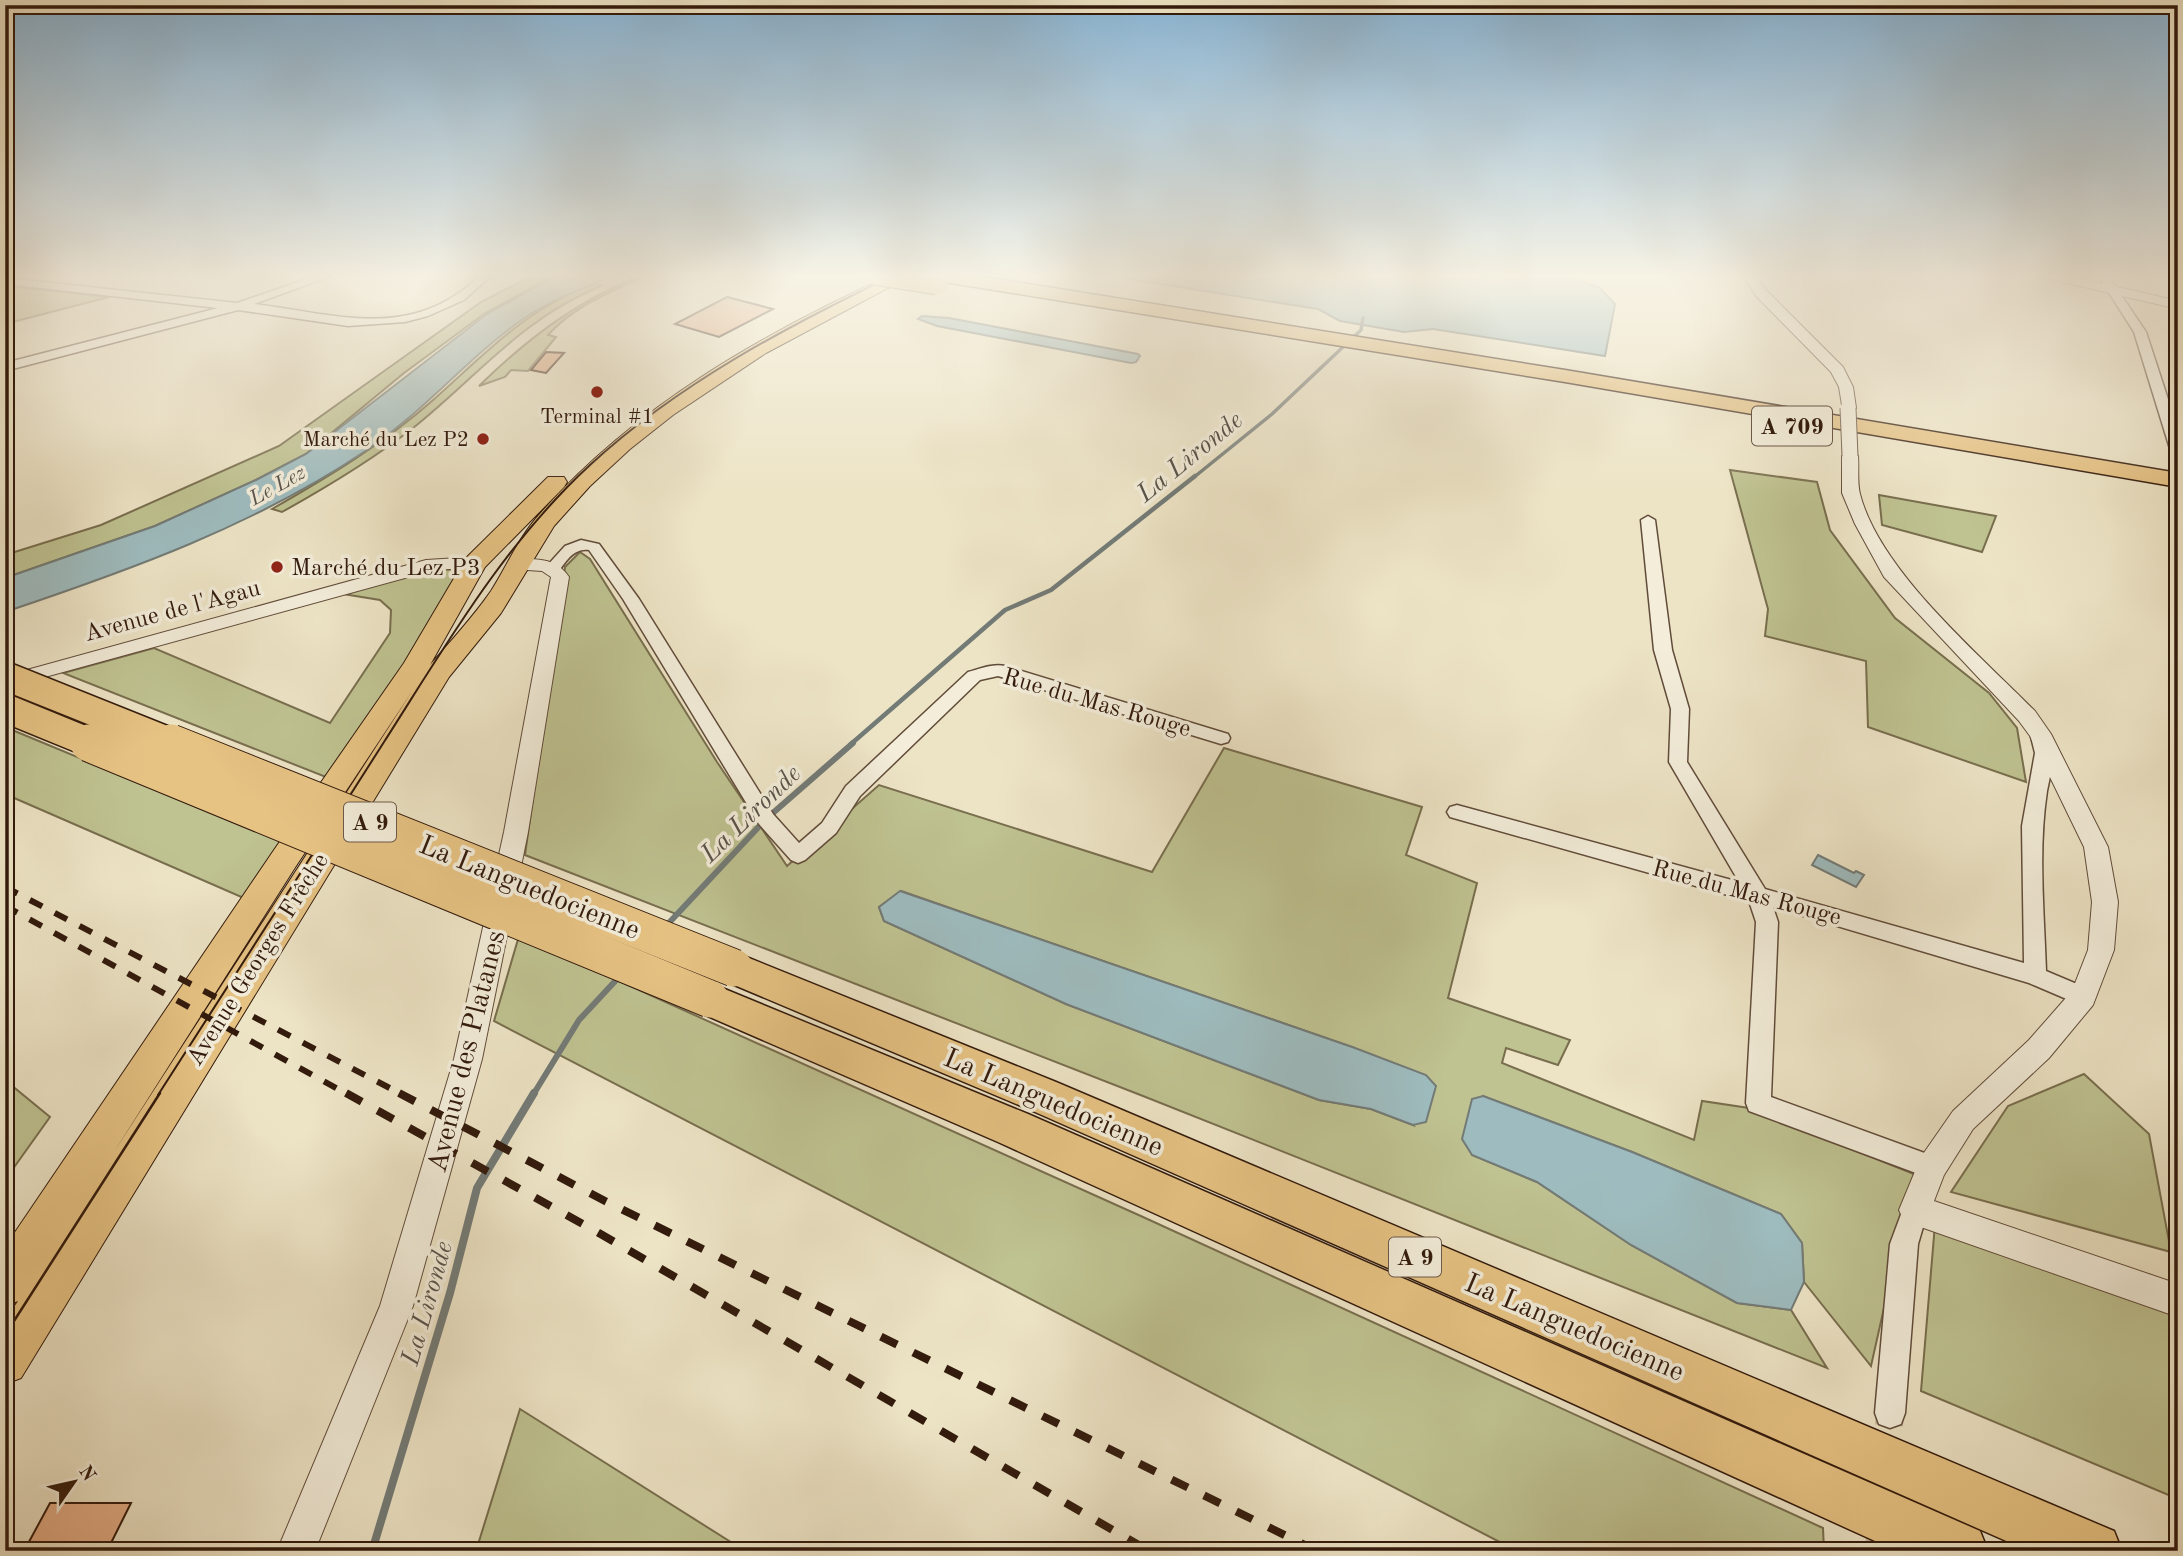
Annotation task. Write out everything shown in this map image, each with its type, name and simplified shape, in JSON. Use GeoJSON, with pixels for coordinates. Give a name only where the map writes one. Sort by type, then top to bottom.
{"type":"FeatureCollection","features":[{"type":"Feature","properties":{"kind":"highway","name":"A 709"},"geometry":{"type":"LineString","coordinates":[[1355,347],[2178,480]]}},
{"type":"Feature","properties":{"kind":"highway","name":"A 709"},"geometry":{"type":"LineString","coordinates":[[1408,355],[2178,493]]}},
{"type":"Feature","properties":{"kind":"highway","name":"La Languedocienne"},"geometry":{"type":"LineString","coordinates":[[5,676],[722,983],[989,1118],[1960,1551]]}},
{"type":"Feature","properties":{"kind":"highway","name":"La Languedocienne"},"geometry":{"type":"LineString","coordinates":[[5,708],[722,983],[1053,1100],[2094,1551]]}},
{"type":"Feature","properties":{"kind":"main road"},"geometry":{"type":"LineString","coordinates":[[572,480],[624,424],[740,347]]}},
{"type":"Feature","properties":{"kind":"main road"},"geometry":{"type":"LineString","coordinates":[[572,480],[611,455],[707,383],[766,347]]}},
{"type":"Feature","properties":{"kind":"main road","name":"Avenue Georges Frêche"},"geometry":{"type":"LineString","coordinates":[[5,1285],[416,665],[475,563],[572,480]]}},
{"type":"Feature","properties":{"kind":"main road","name":"Avenue Georges Frêche"},"geometry":{"type":"LineString","coordinates":[[5,1362],[438,672],[494,604],[572,480]]}},
{"type":"Feature","properties":{"kind":"main road"},"geometry":{"type":"LineString","coordinates":[[475,563],[520,565]]}},
{"type":"Feature","properties":{"kind":"street"},"geometry":{"type":"LineString","coordinates":[[5,367],[83,347]]}},
{"type":"Feature","properties":{"kind":"street"},"geometry":{"type":"LineString","coordinates":[[1814,347],[1838,370],[1846,387],[1851,493],[1864,524],[1893,578],[2027,716],[2040,734],[2096,847],[2105,902],[2101,950],[2083,998],[2039,1049],[1963,1120],[1932,1167],[1904,1244],[1890,1413]]}},
{"type":"Feature","properties":{"kind":"street"},"geometry":{"type":"LineString","coordinates":[[2145,347],[2178,452]]}},
{"type":"Feature","properties":{"kind":"street"},"geometry":{"type":"LineString","coordinates":[[1648,520],[1663,650],[1681,709],[1678,762],[1758,895],[1767,922],[1758,1103],[1932,1167]]}},
{"type":"Feature","properties":{"kind":"street","name":"Rue du Mas Rouge"},"geometry":{"type":"LineString","coordinates":[[553,568],[566,551],[576,545],[587,543],[594,547],[631,599],[766,819],[798,855],[829,828],[853,791],[974,676],[999,670],[1221,738]]}},
{"type":"Feature","properties":{"kind":"street","name":"Avenue de l'Agau"},"geometry":{"type":"LineString","coordinates":[[5,682],[433,564],[475,563]]}},
{"type":"Feature","properties":{"kind":"street"},"geometry":{"type":"LineString","coordinates":[[520,565],[553,568]]}},
{"type":"Feature","properties":{"kind":"street","name":"Avenue des Platanes"},"geometry":{"type":"LineString","coordinates":[[296,1551],[396,1306],[468,1059],[516,832],[550,641],[560,577],[553,568]]}},
{"type":"Feature","properties":{"kind":"street"},"geometry":{"type":"LineString","coordinates":[[2035,976],[2032,826],[2044,753],[2040,734]]}},
{"type":"Feature","properties":{"kind":"street","name":"Rue du Mas Rouge"},"geometry":{"type":"LineString","coordinates":[[1457,812],[1758,895],[2035,976],[2083,998]]}},
{"type":"Feature","properties":{"kind":"street"},"geometry":{"type":"LineString","coordinates":[[1915,1210],[2178,1301]]}},
{"type":"Feature","properties":{"kind":"green space"},"geometry":{"type":"Polygon","coordinates":[[[418,347],[440,347],[306,454],[155,526],[5,578],[5,555],[101,525],[279,446],[418,347]]]}},
{"type":"Feature","properties":{"kind":"green space"},"geometry":{"type":"Polygon","coordinates":[[[493,347],[505,347],[436,409],[382,451],[282,512],[272,509],[375,446],[432,401],[493,347]]]}},
{"type":"Feature","properties":{"kind":"green space"},"geometry":{"type":"Polygon","coordinates":[[[523,347],[548,347],[528,371],[511,370],[505,377],[479,386],[523,347]]]}},
{"type":"Feature","properties":{"kind":"green space"},"geometry":{"type":"Polygon","coordinates":[[[1730,470],[1817,482],[1830,530],[1895,618],[1989,693],[2017,728],[2026,782],[1868,727],[1866,661],[1765,636],[1768,609],[1730,470]]]}},
{"type":"Feature","properties":{"kind":"green space"},"geometry":{"type":"Polygon","coordinates":[[[1879,495],[1996,516],[1982,552],[1882,525],[1879,495]]]}},
{"type":"Feature","properties":{"kind":"green space"},"geometry":{"type":"Polygon","coordinates":[[[580,552],[590,559],[717,762],[787,866],[879,785],[1152,872],[1224,748],[1422,807],[1406,855],[1477,883],[1448,998],[1570,1040],[1558,1065],[1506,1048],[1502,1063],[1694,1140],[1702,1101],[1749,1108],[1914,1174],[1871,1366],[1804,1282],[1802,1243],[1781,1214],[1632,1152],[1483,1096],[1472,1155],[1537,1182],[1631,1245],[1737,1303],[1791,1310],[1827,1368],[1143,1096],[525,855],[565,567],[580,552]],[[901,891],[879,907],[884,921],[1066,1004],[1319,1100],[1371,1109],[1413,1125],[1355,1048],[901,891]]]}},
{"type":"Feature","properties":{"kind":"green space"},"geometry":{"type":"Polygon","coordinates":[[[432,569],[466,570],[331,779],[63,673],[154,648],[330,723],[390,633],[391,610],[380,600],[343,594],[432,569]]]}},
{"type":"Feature","properties":{"kind":"green space"},"geometry":{"type":"Polygon","coordinates":[[[5,727],[287,844],[246,899],[5,794],[5,727]]]}},
{"type":"Feature","properties":{"kind":"green space"},"geometry":{"type":"Polygon","coordinates":[[[519,936],[1823,1528],[1824,1551],[1517,1551],[494,1021],[519,936]]]}},
{"type":"Feature","properties":{"kind":"green space"},"geometry":{"type":"Polygon","coordinates":[[[2084,1074],[2149,1134],[2171,1252],[1951,1192],[2008,1106],[2084,1074]]]}},
{"type":"Feature","properties":{"kind":"green space"},"geometry":{"type":"Polygon","coordinates":[[[5,1080],[50,1117],[5,1180],[5,1080]]]}},
{"type":"Feature","properties":{"kind":"green space"},"geometry":{"type":"Polygon","coordinates":[[[1935,1224],[2178,1312],[2178,1499],[1921,1391],[1935,1224]]]}},
{"type":"Feature","properties":{"kind":"green space"},"geometry":{"type":"Polygon","coordinates":[[[520,1409],[745,1551],[476,1551],[520,1409]]]}},
{"type":"Feature","properties":{"kind":"water","name":"Le Lez"},"geometry":{"type":"Polygon","coordinates":[[[445,347],[487,347],[385,437],[279,502],[190,544],[5,612],[5,578],[155,526],[306,454],[445,347]]]}},
{"type":"Feature","properties":{"kind":"water"},"geometry":{"type":"Polygon","coordinates":[[[1045,347],[1099,347],[1140,356],[1136,362],[1045,347]]]}},
{"type":"Feature","properties":{"kind":"water"},"geometry":{"type":"Polygon","coordinates":[[[1545,347],[1607,347],[1605,356],[1545,347]]]}},
{"type":"Feature","properties":{"kind":"water"},"geometry":{"type":"Polygon","coordinates":[[[1818,855],[1854,873],[1856,871],[1864,875],[1856,887],[1812,865],[1818,855]]]}},
{"type":"Feature","properties":{"kind":"water"},"geometry":{"type":"Polygon","coordinates":[[[900,891],[1426,1075],[1436,1086],[1426,1122],[1413,1125],[1371,1109],[1319,1100],[1066,1004],[884,921],[879,907],[900,891]]]}},
{"type":"Feature","properties":{"kind":"water"},"geometry":{"type":"Polygon","coordinates":[[[1483,1096],[1632,1152],[1781,1214],[1802,1243],[1804,1282],[1791,1310],[1737,1303],[1631,1245],[1537,1182],[1472,1155],[1462,1139],[1472,1099],[1483,1096]]]}},
{"type":"Feature","properties":{"kind":"building"},"geometry":{"type":"Polygon","coordinates":[[[546,352],[564,353],[546,373],[531,370],[546,352]]]}},
{"type":"Feature","properties":{"kind":"building"},"geometry":{"type":"Polygon","coordinates":[[[50,1503],[131,1503],[107,1551],[24,1551],[50,1503]]]}},
{"type":"Feature","properties":{"kind":"waterway","name":"La Lironde"},"geometry":{"type":"LineString","coordinates":[[1193,478],[1272,414],[1343,347]]}},
{"type":"Feature","properties":{"kind":"waterway","name":"La Lironde"},"geometry":{"type":"LineString","coordinates":[[851,744],[1005,610],[1051,590],[1195,476]]}},
{"type":"Feature","properties":{"kind":"waterway","name":"La Lironde"},"geometry":{"type":"LineString","coordinates":[[666,926],[766,819],[853,743]]}},
{"type":"Feature","properties":{"kind":"waterway","name":"La Lironde"},"geometry":{"type":"LineString","coordinates":[[533,1095],[579,1020],[619,977]]}},
{"type":"Feature","properties":{"kind":"waterway","name":"La Lironde"},"geometry":{"type":"LineString","coordinates":[[372,1551],[450,1293],[477,1188],[534,1093]]}},
{"type":"Feature","properties":{"kind":"tunnel"},"geometry":{"type":"LineString","coordinates":[[1879,1551],[1890,1413]]}},
{"type":"Feature","properties":{"kind":"tram line"},"geometry":{"type":"LineString","coordinates":[[158,1095],[454,633],[530,528],[590,465],[624,435],[697,382],[756,347]]}},
{"type":"Feature","properties":{"kind":"tram line"},"geometry":{"type":"LineString","coordinates":[[5,1335],[160,1093]]}},
{"type":"Feature","properties":{"kind":"railway"},"geometry":{"type":"LineString","coordinates":[[5,887],[403,1095]]}},
{"type":"Feature","properties":{"kind":"railway"},"geometry":{"type":"LineString","coordinates":[[5,906],[349,1095]]}},
{"type":"Feature","properties":{"kind":"railway"},"geometry":{"type":"LineString","coordinates":[[346,1093],[592,1229],[1149,1551]]}},
{"type":"Feature","properties":{"kind":"railway"},"geometry":{"type":"LineString","coordinates":[[399,1093],[605,1201],[1317,1551]]}},
{"type":"Feature","properties":{"kind":"place","name":"Terminal #1"},"geometry":{"type":"Point","coordinates":[597,392]}},
{"type":"Feature","properties":{"kind":"place","name":"Marché du Lez P2"},"geometry":{"type":"Point","coordinates":[483,439]}},
{"type":"Feature","properties":{"kind":"place","name":"Marché du Lez P3"},"geometry":{"type":"Point","coordinates":[277,567]}}]}
